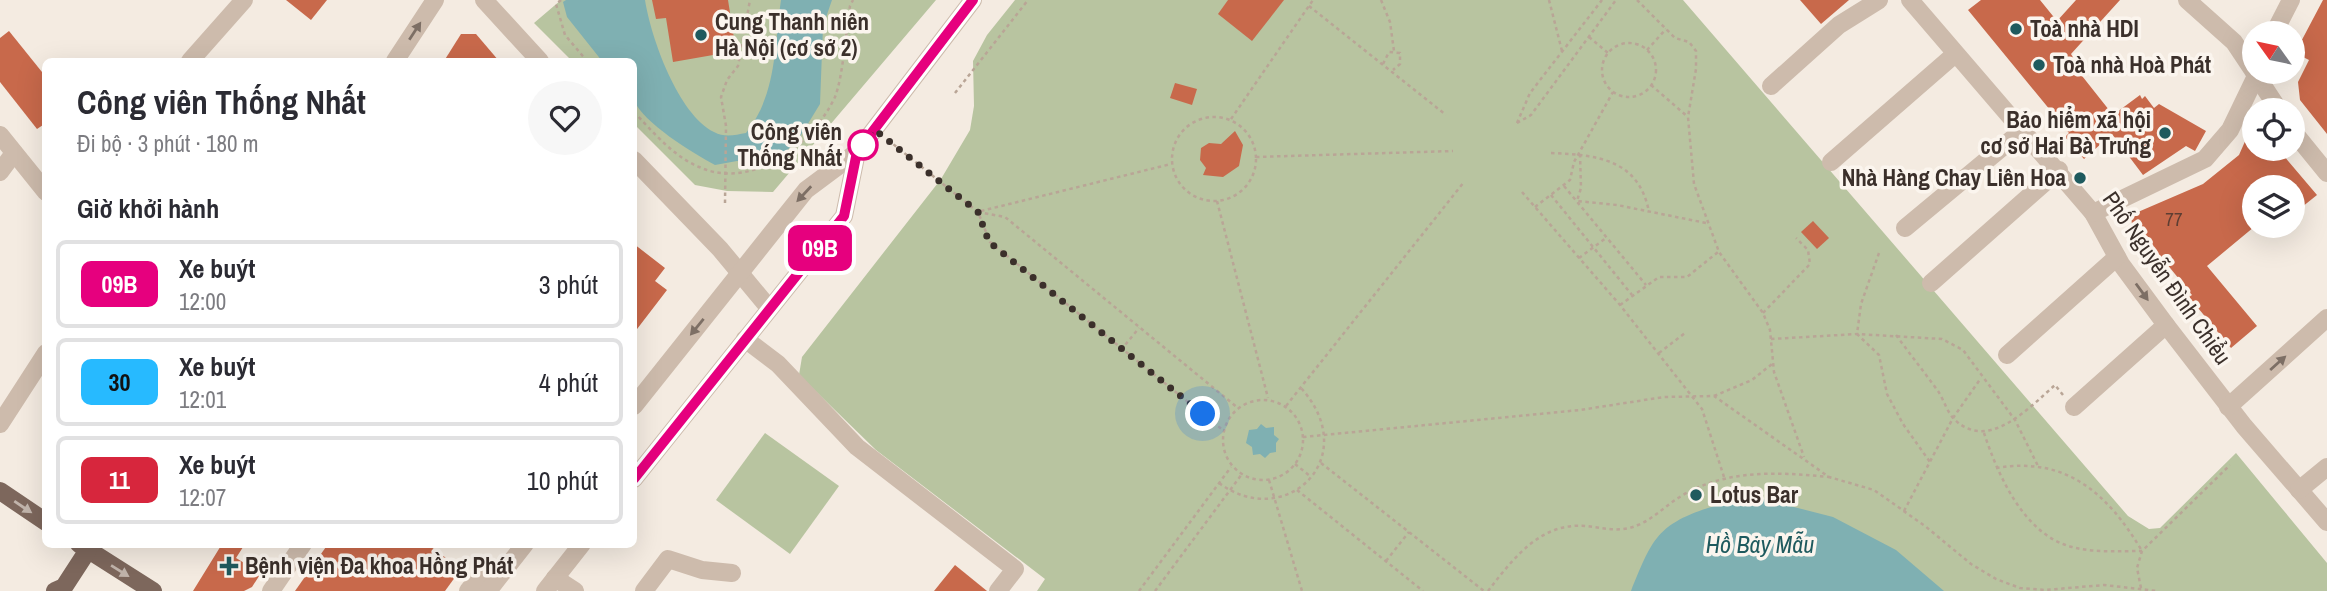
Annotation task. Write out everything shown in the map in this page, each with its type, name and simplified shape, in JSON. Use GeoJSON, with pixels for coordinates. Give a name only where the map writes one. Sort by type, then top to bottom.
{"type":"FeatureCollection","features":[{"type":"Feature","properties":{"kind":"main road"},"geometry":{"type":"LineString","coordinates":[[0,491],[42,519]]}},
{"type":"Feature","properties":{"kind":"main road"},"geometry":{"type":"LineString","coordinates":[[61,590],[85,548]]}},
{"type":"Feature","properties":{"kind":"main road"},"geometry":{"type":"LineString","coordinates":[[89,548],[152,591]]}},
{"type":"Feature","properties":{"kind":"street"},"geometry":{"type":"LineString","coordinates":[[193,58],[244,0]]}},
{"type":"Feature","properties":{"kind":"street"},"geometry":{"type":"LineString","coordinates":[[397,58],[435,0]]}},
{"type":"Feature","properties":{"kind":"street"},"geometry":{"type":"LineString","coordinates":[[484,0],[537,58]]}},
{"type":"Feature","properties":{"kind":"street"},"geometry":{"type":"LineString","coordinates":[[637,402],[806,190],[857,152],[973,0]]}},
{"type":"Feature","properties":{"kind":"street"},"geometry":{"type":"LineString","coordinates":[[1771,86],[1839,25],[1879,0]]}},
{"type":"Feature","properties":{"kind":"street","name":"Phố Nguyễn Đình Chiểu"},"geometry":{"type":"LineString","coordinates":[[1910,0],[1954,54],[2059,170],[2093,213],[2117,257],[2228,407],[2327,523]]}},
{"type":"Feature","properties":{"kind":"street"},"geometry":{"type":"LineString","coordinates":[[2187,0],[2234,42],[2242,53]]}},
{"type":"Feature","properties":{"kind":"street"},"geometry":{"type":"LineString","coordinates":[[2280,21],[2291,0]]}},
{"type":"Feature","properties":{"kind":"street"},"geometry":{"type":"LineString","coordinates":[[1831,162],[1954,54]]}},
{"type":"Feature","properties":{"kind":"street"},"geometry":{"type":"LineString","coordinates":[[2093,213],[2205,159],[2230,130],[2251,84]]}},
{"type":"Feature","properties":{"kind":"street"},"geometry":{"type":"LineString","coordinates":[[1905,228],[2023,131]]}},
{"type":"Feature","properties":{"kind":"street"},"geometry":{"type":"LineString","coordinates":[[0,135],[42,187]]}},
{"type":"Feature","properties":{"kind":"street"},"geometry":{"type":"LineString","coordinates":[[2305,146],[2327,173]]}},
{"type":"Feature","properties":{"kind":"street"},"geometry":{"type":"LineString","coordinates":[[637,475],[844,216],[857,152]]}},
{"type":"Feature","properties":{"kind":"street"},"geometry":{"type":"LineString","coordinates":[[0,172],[15,153]]}},
{"type":"Feature","properties":{"kind":"street"},"geometry":{"type":"LineString","coordinates":[[637,163],[769,308]]}},
{"type":"Feature","properties":{"kind":"street"},"geometry":{"type":"LineString","coordinates":[[1931,283],[2059,170]]}},
{"type":"Feature","properties":{"kind":"street"},"geometry":{"type":"LineString","coordinates":[[2007,355],[2117,257]]}},
{"type":"Feature","properties":{"kind":"street"},"geometry":{"type":"LineString","coordinates":[[2228,407],[2327,318]]}},
{"type":"Feature","properties":{"kind":"street"},"geometry":{"type":"LineString","coordinates":[[2074,407],[2166,325]]}},
{"type":"Feature","properties":{"kind":"street"},"geometry":{"type":"LineString","coordinates":[[745,339],[778,364],[857,447],[1014,569],[998,591]]}},
{"type":"Feature","properties":{"kind":"street"},"geometry":{"type":"LineString","coordinates":[[0,424],[42,359]]}},
{"type":"Feature","properties":{"kind":"street"},"geometry":{"type":"LineString","coordinates":[[2299,490],[2327,467]]}},
{"type":"Feature","properties":{"kind":"street"},"geometry":{"type":"LineString","coordinates":[[271,591],[300,548]]}},
{"type":"Feature","properties":{"kind":"street"},"geometry":{"type":"LineString","coordinates":[[468,591],[478,578],[489,589],[522,548]]}},
{"type":"Feature","properties":{"kind":"street"},"geometry":{"type":"LineString","coordinates":[[575,591],[550,584],[579,548]]}},
{"type":"Feature","properties":{"kind":"street"},"geometry":{"type":"LineString","coordinates":[[644,591],[668,559],[702,570],[732,573]]}},
{"type":"Feature","properties":{"kind":"path"},"geometry":{"type":"LineString","coordinates":[[561,0],[556,4],[565,35],[584,58]]}},
{"type":"Feature","properties":{"kind":"path"},"geometry":{"type":"LineString","coordinates":[[725,203],[728,173],[726,126],[721,97],[727,80],[738,66],[750,0]]}},
{"type":"Feature","properties":{"kind":"path"},"geometry":{"type":"LineString","coordinates":[[637,115],[684,159],[701,169],[743,173],[776,161],[816,127],[835,95],[853,0]]}},
{"type":"Feature","properties":{"kind":"path"},"geometry":{"type":"LineString","coordinates":[[955,93],[1028,0]]}},
{"type":"Feature","properties":{"kind":"path"},"geometry":{"type":"LineString","coordinates":[[1231,119],[1313,0]]}},
{"type":"Feature","properties":{"kind":"path"},"geometry":{"type":"LineString","coordinates":[[1381,0],[1390,22],[1394,51],[1402,58],[1392,71]]}},
{"type":"Feature","properties":{"kind":"path"},"geometry":{"type":"LineString","coordinates":[[1549,0],[1562,51]]}},
{"type":"Feature","properties":{"kind":"path"},"geometry":{"type":"LineString","coordinates":[[1602,0],[1530,93],[1517,123],[1531,115],[1616,0]]}},
{"type":"Feature","properties":{"kind":"path"},"geometry":{"type":"LineString","coordinates":[[1637,0],[1675,38],[1689,42],[1696,51],[1696,69],[1688,117],[1694,184],[1706,223],[1719,252],[1763,313],[1773,363],[1792,427],[1806,460]]}},
{"type":"Feature","properties":{"kind":"path"},"geometry":{"type":"LineString","coordinates":[[1309,6],[1446,115]]}},
{"type":"Feature","properties":{"kind":"path"},"geometry":{"type":"LineString","coordinates":[[1647,50],[1666,29]]}},
{"type":"Feature","properties":{"kind":"path"},"geometry":{"type":"LineString","coordinates":[[1589,37],[1608,53]]}},
{"type":"Feature","properties":{"kind":"path"},"geometry":{"type":"LineString","coordinates":[[1623,43],[1640,45],[1647,50],[1656,70],[1646,91],[1630,97],[1613,92],[1603,78],[1604,61],[1608,53],[1623,43]]}},
{"type":"Feature","properties":{"kind":"path"},"geometry":{"type":"LineString","coordinates":[[1383,64],[1385,56],[1394,51]]}},
{"type":"Feature","properties":{"kind":"path"},"geometry":{"type":"LineString","coordinates":[[1651,85],[1688,117]]}},
{"type":"Feature","properties":{"kind":"path"},"geometry":{"type":"LineString","coordinates":[[1535,207],[1564,186],[1613,92]]}},
{"type":"Feature","properties":{"kind":"path"},"geometry":{"type":"LineString","coordinates":[[1203,117],[1231,119],[1251,138],[1256,157],[1251,179],[1243,190],[1217,201],[1191,195],[1180,185],[1172,164],[1173,145],[1190,123],[1203,117]]}},
{"type":"Feature","properties":{"kind":"path"},"geometry":{"type":"LineString","coordinates":[[875,130],[978,212],[1005,217],[1238,408]]}},
{"type":"Feature","properties":{"kind":"path"},"geometry":{"type":"LineString","coordinates":[[1256,157],[1452,151]]}},
{"type":"Feature","properties":{"kind":"path"},"geometry":{"type":"LineString","coordinates":[[1551,153],[1600,158],[1626,170],[1643,188],[1649,212]]}},
{"type":"Feature","properties":{"kind":"path"},"geometry":{"type":"LineString","coordinates":[[1577,201],[1581,188],[1580,154]]}},
{"type":"Feature","properties":{"kind":"path"},"geometry":{"type":"LineString","coordinates":[[978,212],[1172,164]]}},
{"type":"Feature","properties":{"kind":"path"},"geometry":{"type":"LineString","coordinates":[[1286,406],[1464,182]]}},
{"type":"Feature","properties":{"kind":"path"},"geometry":{"type":"LineString","coordinates":[[1564,186],[1646,285]]}},
{"type":"Feature","properties":{"kind":"path"},"geometry":{"type":"LineString","coordinates":[[1522,192],[1620,305],[1702,409],[1724,477]]}},
{"type":"Feature","properties":{"kind":"path"},"geometry":{"type":"LineString","coordinates":[[1551,195],[1632,295]]}},
{"type":"Feature","properties":{"kind":"path"},"geometry":{"type":"LineString","coordinates":[[1217,201],[1269,400]]}},
{"type":"Feature","properties":{"kind":"path"},"geometry":{"type":"LineString","coordinates":[[1577,201],[1706,223]]}},
{"type":"Feature","properties":{"kind":"path"},"geometry":{"type":"LineString","coordinates":[[978,212],[989,242],[1224,430]]}},
{"type":"Feature","properties":{"kind":"path"},"geometry":{"type":"LineString","coordinates":[[1763,313],[1810,264],[1808,250],[1796,237]]}},
{"type":"Feature","properties":{"kind":"path"},"geometry":{"type":"LineString","coordinates":[[1579,258],[1606,238]]}},
{"type":"Feature","properties":{"kind":"path"},"geometry":{"type":"LineString","coordinates":[[1620,305],[1659,277],[1687,277],[1719,252]]}},
{"type":"Feature","properties":{"kind":"path"},"geometry":{"type":"LineString","coordinates":[[1857,334],[1861,304],[1879,253]]}},
{"type":"Feature","properties":{"kind":"path"},"geometry":{"type":"LineString","coordinates":[[1122,350],[1140,327]]}},
{"type":"Feature","properties":{"kind":"path"},"geometry":{"type":"LineString","coordinates":[[1659,353],[1685,332]]}},
{"type":"Feature","properties":{"kind":"path"},"geometry":{"type":"LineString","coordinates":[[1770,339],[1857,334],[1941,339],[1963,350],[2015,420],[2038,466]]}},
{"type":"Feature","properties":{"kind":"path"},"geometry":{"type":"LineString","coordinates":[[1857,334],[1879,355],[1887,394],[1903,424],[1930,462]]}},
{"type":"Feature","properties":{"kind":"path"},"geometry":{"type":"LineString","coordinates":[[1896,335],[1940,394],[1953,418],[1965,427],[1984,432],[2015,420],[2054,385],[2074,407]]}},
{"type":"Feature","properties":{"kind":"path"},"geometry":{"type":"LineString","coordinates":[[1303,437],[1580,410],[1692,395],[1714,396],[1752,380],[1773,363]]}},
{"type":"Feature","properties":{"kind":"path"},"geometry":{"type":"LineString","coordinates":[[1904,511],[1953,418],[1981,377]]}},
{"type":"Feature","properties":{"kind":"path"},"geometry":{"type":"LineString","coordinates":[[1219,483],[1243,497],[1275,498],[1296,489],[1310,476],[1321,463],[1326,434],[1319,411],[1301,388]]}},
{"type":"Feature","properties":{"kind":"path"},"geometry":{"type":"LineString","coordinates":[[1714,396],[1829,477]]}},
{"type":"Feature","properties":{"kind":"path"},"geometry":{"type":"LineString","coordinates":[[1269,400],[1286,406],[1301,425],[1303,437],[1296,464],[1269,480],[1242,474],[1232,466],[1223,443],[1224,430],[1238,408],[1248,402],[1269,400]]}},
{"type":"Feature","properties":{"kind":"path"},"geometry":{"type":"LineString","coordinates":[[1984,432],[2008,494],[2034,522],[2060,543],[2088,550],[2142,551]]}},
{"type":"Feature","properties":{"kind":"path"},"geometry":{"type":"LineString","coordinates":[[1321,463],[1486,591],[1516,554],[1553,530],[1576,526],[1615,530],[1637,526],[1682,496],[1724,477],[1760,473],[1829,477],[1874,490],[1970,565],[2020,588],[2045,590],[2104,585],[2157,591]]}},
{"type":"Feature","properties":{"kind":"path"},"geometry":{"type":"LineString","coordinates":[[1296,464],[1310,476]]}},
{"type":"Feature","properties":{"kind":"path"},"geometry":{"type":"LineString","coordinates":[[1996,468],[2020,464],[2038,466],[2068,475],[2093,489],[2113,508],[2142,551]]}},
{"type":"Feature","properties":{"kind":"path"},"geometry":{"type":"LineString","coordinates":[[1139,591],[1232,466]]}},
{"type":"Feature","properties":{"kind":"path"},"geometry":{"type":"LineString","coordinates":[[2141,588],[2137,568],[2142,551],[2230,466]]}},
{"type":"Feature","properties":{"kind":"path"},"geometry":{"type":"LineString","coordinates":[[1155,591],[1242,474]]}},
{"type":"Feature","properties":{"kind":"path"},"geometry":{"type":"LineString","coordinates":[[1269,480],[1302,591]]}},
{"type":"Feature","properties":{"kind":"path"},"geometry":{"type":"LineString","coordinates":[[1296,489],[1423,591]]}},
{"type":"Feature","properties":{"kind":"path"},"geometry":{"type":"LineString","coordinates":[[1386,561],[1409,532]]}},
{"type":"Feature","properties":{"kind":"green space"},"geometry":{"type":"Polygon","coordinates":[[[561,0],[936,0],[773,192],[727,191],[695,185],[637,127],[637,58],[569,58],[534,23],[561,0]]]}},
{"type":"Feature","properties":{"kind":"green space"},"geometry":{"type":"Polygon","coordinates":[[[1015,0],[1683,0],[2128,516],[2149,529],[2160,528],[2236,453],[2327,563],[2327,591],[1037,591],[1045,579],[876,450],[799,375],[802,357],[941,179],[970,130],[974,106],[973,61],[987,35],[1015,0]]]}},
{"type":"Feature","properties":{"kind":"green space"},"geometry":{"type":"Polygon","coordinates":[[[765,433],[839,486],[790,554],[716,500],[765,433]]]}},
{"type":"Feature","properties":{"kind":"water"},"geometry":{"type":"Polygon","coordinates":[[[645,0],[660,54],[678,92],[701,123],[718,134],[730,136],[746,133],[764,103],[772,70],[781,0],[832,0],[823,26],[820,104],[798,140],[785,152],[760,163],[737,161],[715,165],[670,137],[647,118],[637,105],[637,58],[600,58],[567,17],[563,2],[645,0]]]}},
{"type":"Feature","properties":{"kind":"water"},"geometry":{"type":"Polygon","coordinates":[[[1261,424],[1266,428],[1274,427],[1274,435],[1279,439],[1276,452],[1265,458],[1260,454],[1253,455],[1252,447],[1246,443],[1249,430],[1257,429],[1261,424]]]}},
{"type":"Feature","properties":{"kind":"water","name":"Hồ Bảy Mẫu"},"geometry":{"type":"Polygon","coordinates":[[[1755,497],[1833,517],[1896,550],[1944,591],[1631,591],[1650,548],[1676,521],[1731,501],[1755,497]]]}},
{"type":"Feature","properties":{"kind":"building"},"geometry":{"type":"Polygon","coordinates":[[[286,0],[327,0],[311,20],[286,0]]]}},
{"type":"Feature","properties":{"kind":"building","name":"Cung Thanh niên Hà Nội (cơ sở 2)"},"geometry":{"type":"Polygon","coordinates":[[[652,0],[728,0],[736,51],[673,62],[666,18],[656,19],[652,0]]]}},
{"type":"Feature","properties":{"kind":"building"},"geometry":{"type":"Polygon","coordinates":[[[1228,0],[1284,0],[1252,41],[1218,14],[1228,0]]]}},
{"type":"Feature","properties":{"kind":"building"},"geometry":{"type":"Polygon","coordinates":[[[1800,0],[1849,0],[1821,24],[1800,0]]]}},
{"type":"Feature","properties":{"kind":"building"},"geometry":{"type":"Polygon","coordinates":[[[1981,0],[2040,0],[2057,21],[2076,0],[2120,0],[2071,54],[2074,59],[2071,62],[2113,115],[2140,95],[2142,99],[2145,96],[2154,108],[2159,104],[2206,131],[2195,151],[2186,146],[2143,175],[2112,134],[2084,159],[2065,137],[2069,133],[1968,10],[1981,0]]]}},
{"type":"Feature","properties":{"kind":"building"},"geometry":{"type":"Polygon","coordinates":[[[2323,0],[2327,0],[2327,134],[2305,106],[2305,98],[2300,98],[2298,84],[2305,84],[2305,68],[2309,60],[2305,58],[2305,34],[2323,0]]]}},
{"type":"Feature","properties":{"kind":"building"},"geometry":{"type":"Polygon","coordinates":[[[9,31],[42,72],[42,126],[37,129],[0,82],[0,38],[9,31]]]}},
{"type":"Feature","properties":{"kind":"building"},"geometry":{"type":"Polygon","coordinates":[[[461,34],[476,34],[496,58],[446,58],[461,34]]]}},
{"type":"Feature","properties":{"kind":"building"},"geometry":{"type":"Polygon","coordinates":[[[1175,83],[1197,89],[1192,105],[1170,98],[1175,83]]]}},
{"type":"Feature","properties":{"kind":"building"},"geometry":{"type":"Polygon","coordinates":[[[1235,131],[1243,145],[1239,166],[1223,177],[1203,175],[1206,168],[1200,160],[1201,148],[1209,143],[1221,144],[1235,131]]]}},
{"type":"Feature","properties":{"kind":"building"},"geometry":{"type":"Polygon","coordinates":[[[2242,148],[2242,161],[2288,161],[2300,175],[2242,175],[2242,237],[2207,266],[2257,326],[2231,348],[2145,237],[2134,245],[2131,215],[2203,184],[2239,155],[2242,148]]]}},
{"type":"Feature","properties":{"kind":"building"},"geometry":{"type":"Polygon","coordinates":[[[2305,181],[2317,195],[2305,205],[2305,181]]]}},
{"type":"Feature","properties":{"kind":"building"},"geometry":{"type":"Polygon","coordinates":[[[1813,221],[1829,238],[1817,249],[1801,232],[1813,221]]]}},
{"type":"Feature","properties":{"kind":"building"},"geometry":{"type":"Polygon","coordinates":[[[637,246],[665,268],[655,281],[667,290],[637,329],[637,246]]]}},
{"type":"Feature","properties":{"kind":"building","name":"Bệnh viện Đa khoa Hồng Phát"},"geometry":{"type":"Polygon","coordinates":[[[220,548],[242,548],[236,558],[261,573],[252,587],[244,591],[193,591],[220,548]]]}},
{"type":"Feature","properties":{"kind":"building"},"geometry":{"type":"Polygon","coordinates":[[[325,548],[432,548],[461,569],[445,591],[295,591],[325,548]]]}},
{"type":"Feature","properties":{"kind":"building"},"geometry":{"type":"Polygon","coordinates":[[[955,565],[987,591],[934,591],[955,565]]]}},
{"type":"Feature","properties":{"kind":"bus line","name":"09B"},"geometry":{"type":"LineString","coordinates":[[637,475],[844,216],[857,152],[973,0]]}},
{"type":"Feature","properties":{"kind":"place","name":"Toà nhà HDI"},"geometry":{"type":"Point","coordinates":[2016,29]}},
{"type":"Feature","properties":{"kind":"place","name":"Cung Thanh niên Hà Nội (cơ sở 2)"},"geometry":{"type":"Point","coordinates":[701,35]}},
{"type":"Feature","properties":{"kind":"place","name":"Toà nhà Hoà Phát"},"geometry":{"type":"Point","coordinates":[2039,65]}},
{"type":"Feature","properties":{"kind":"place","name":"Bảo hiểm xã hội cơ sở Hai Bà Trưng"},"geometry":{"type":"Point","coordinates":[2165,133]}},
{"type":"Feature","properties":{"kind":"place","name":"Công viên Thống Nhất"},"geometry":{"type":"Point","coordinates":[863,145]}},
{"type":"Feature","properties":{"kind":"place","name":"Nhà Hàng Chay Liên Hoa"},"geometry":{"type":"Point","coordinates":[2080,178]}},
{"type":"Feature","properties":{"kind":"place","name":"Lotus Bar"},"geometry":{"type":"Point","coordinates":[1696,495]}},
{"type":"Feature","properties":{"kind":"place","name":"Bệnh viện Đa khoa Hồng Phát"},"geometry":{"type":"Point","coordinates":[229,566]}},
{"type":"Feature","properties":{"kind":"route"},"geometry":{"type":"LineString","coordinates":[[863,145],[875,130],[941,180],[978,212],[989,242],[1203,414]]}}]}
